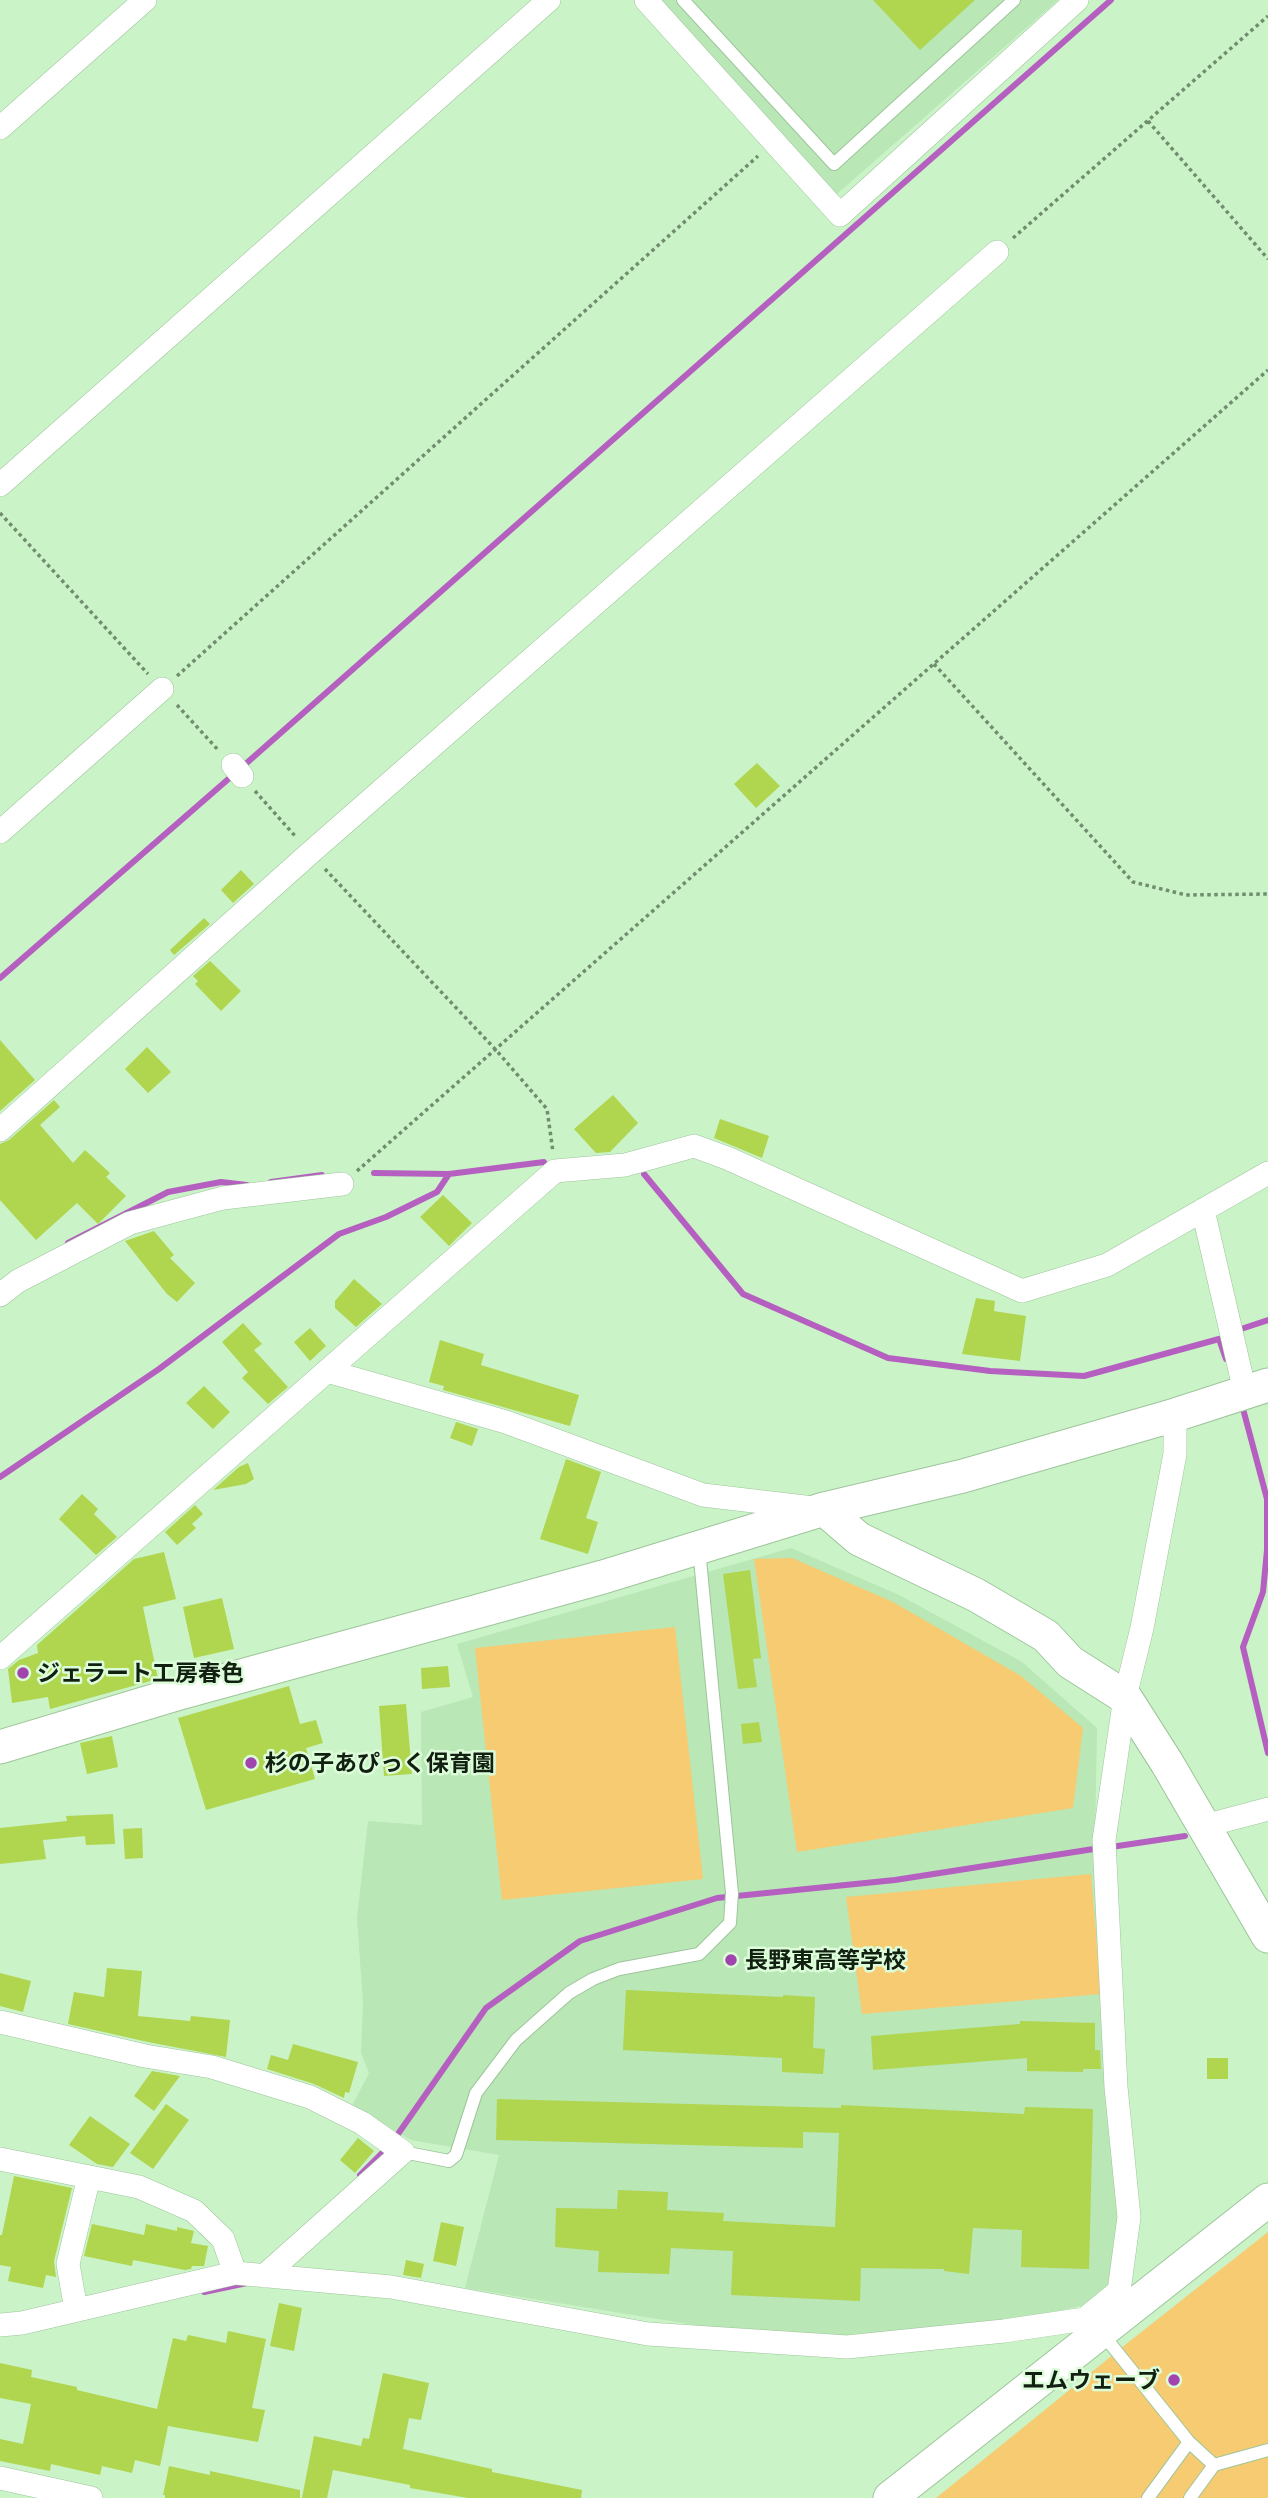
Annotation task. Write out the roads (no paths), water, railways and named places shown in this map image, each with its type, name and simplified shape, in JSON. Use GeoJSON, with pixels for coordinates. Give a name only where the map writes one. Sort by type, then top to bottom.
{"type":"FeatureCollection","features":[{"type":"Feature","properties":{"kind":"street"},"geometry":{"type":"LineString","coordinates":[[0,128],[145,0]]}},
{"type":"Feature","properties":{"kind":"street"},"geometry":{"type":"LineString","coordinates":[[0,485],[549,0]]}},
{"type":"Feature","properties":{"kind":"street"},"geometry":{"type":"LineString","coordinates":[[646,0],[840,215],[1077,0]]}},
{"type":"Feature","properties":{"kind":"street"},"geometry":{"type":"LineString","coordinates":[[0,1130],[310,853],[997,252]]}},
{"type":"Feature","properties":{"kind":"street"},"geometry":{"type":"LineString","coordinates":[[0,832],[162,689]]}},
{"type":"Feature","properties":{"kind":"street"},"geometry":{"type":"LineString","coordinates":[[0,1658],[555,1171],[625,1165],[694,1146],[727,1158],[1022,1291],[1107,1265],[1268,1173]]}},
{"type":"Feature","properties":{"kind":"street"},"geometry":{"type":"LineString","coordinates":[[0,1295],[18,1281],[130,1223],[223,1198],[342,1184]]}},
{"type":"Feature","properties":{"kind":"street"},"geometry":{"type":"LineString","coordinates":[[0,1747],[183,1692],[603,1577],[824,1509],[963,1476],[1175,1415],[1257,1388],[1203,1210]]}},
{"type":"Feature","properties":{"kind":"street"},"geometry":{"type":"LineString","coordinates":[[327,1371],[506,1422],[703,1495],[824,1509],[859,1539],[976,1595],[1046,1636],[1070,1661],[1125,1697],[1268,1936]]}},
{"type":"Feature","properties":{"kind":"street"},"geometry":{"type":"LineString","coordinates":[[0,2325],[235,2273],[391,2287],[648,2334],[846,2347],[1092,2325],[1118,2291],[1129,2217],[1116,2087],[1105,1847],[1125,1697],[1142,1628],[1175,1454],[1175,1415]]}},
{"type":"Feature","properties":{"kind":"street"},"geometry":{"type":"LineString","coordinates":[[1204,1826],[1268,1809]]}},
{"type":"Feature","properties":{"kind":"street"},"geometry":{"type":"LineString","coordinates":[[0,2022],[145,2056],[212,2067],[310,2097],[362,2123],[403,2152],[264,2276]]}},
{"type":"Feature","properties":{"kind":"street"},"geometry":{"type":"LineString","coordinates":[[0,2159],[139,2187],[194,2211],[223,2239],[235,2273]]}},
{"type":"Feature","properties":{"kind":"street"},"geometry":{"type":"LineString","coordinates":[[76,2310],[68,2264],[89,2177]]}},
{"type":"Feature","properties":{"kind":"street"},"geometry":{"type":"LineString","coordinates":[[890,2498],[1092,2325],[1268,2200]]}},
{"type":"Feature","properties":{"kind":"street"},"geometry":{"type":"LineString","coordinates":[[0,2478],[90,2498]]}},
{"type":"Feature","properties":{"kind":"lane"},"geometry":{"type":"LineString","coordinates":[[683,0],[834,164],[1014,0]]}},
{"type":"Feature","properties":{"kind":"lane"},"geometry":{"type":"LineString","coordinates":[[403,2152],[449,2161],[456,2155],[476,2093],[516,2040],[569,1993],[593,1979],[619,1969],[699,1954],[730,1923],[732,1898],[698,1548]]}},
{"type":"Feature","properties":{"kind":"lane"},"geometry":{"type":"LineString","coordinates":[[1092,2325],[1189,2442],[1214,2465]]}},
{"type":"Feature","properties":{"kind":"lane"},"geometry":{"type":"LineString","coordinates":[[1148,2498],[1189,2442]]}},
{"type":"Feature","properties":{"kind":"lane"},"geometry":{"type":"LineString","coordinates":[[1190,2498],[1214,2465],[1268,2450]]}},
{"type":"Feature","properties":{"kind":"waterway"},"geometry":{"type":"LineString","coordinates":[[241,768],[1111,0]]}},
{"type":"Feature","properties":{"kind":"waterway"},"geometry":{"type":"LineString","coordinates":[[0,978],[233,775]]}},
{"type":"Feature","properties":{"kind":"waterway"},"geometry":{"type":"LineString","coordinates":[[374,1173],[449,1174],[544,1162]]}},
{"type":"Feature","properties":{"kind":"waterway"},"geometry":{"type":"LineString","coordinates":[[0,1477],[159,1369],[339,1234],[386,1217],[437,1192],[449,1174]]}},
{"type":"Feature","properties":{"kind":"waterway"},"geometry":{"type":"LineString","coordinates":[[644,1174],[743,1294],[888,1358],[990,1371],[1084,1376],[1219,1339],[1226,1359]]}},
{"type":"Feature","properties":{"kind":"waterway"},"geometry":{"type":"LineString","coordinates":[[271,1182],[322,1175]]}},
{"type":"Feature","properties":{"kind":"waterway"},"geometry":{"type":"LineString","coordinates":[[68,1243],[168,1192],[221,1182],[247,1185]]}},
{"type":"Feature","properties":{"kind":"waterway"},"geometry":{"type":"LineString","coordinates":[[1241,1329],[1268,1320]]}},
{"type":"Feature","properties":{"kind":"waterway"},"geometry":{"type":"LineString","coordinates":[[1242,1405],[1267,1499],[1267,1550],[1263,1592],[1243,1647],[1268,1753]]}},
{"type":"Feature","properties":{"kind":"waterway"},"geometry":{"type":"LineString","coordinates":[[1111,1847],[1185,1836]]}},
{"type":"Feature","properties":{"kind":"waterway"},"geometry":{"type":"LineString","coordinates":[[398,2134],[486,2008],[580,1941],[717,1898],[895,1880],[1100,1848]]}},
{"type":"Feature","properties":{"kind":"waterway"},"geometry":{"type":"LineString","coordinates":[[360,2175],[386,2149]]}},
{"type":"Feature","properties":{"kind":"waterway"},"geometry":{"type":"LineString","coordinates":[[204,2292],[247,2283]]}},
{"type":"Feature","properties":{"kind":"place","name":"ジェラート工房春色"},"geometry":{"type":"Point","coordinates":[23,1673]}},
{"type":"Feature","properties":{"kind":"place","name":"杉の子あぴっく保育園"},"geometry":{"type":"Point","coordinates":[251,1763]}},
{"type":"Feature","properties":{"kind":"place","name":"長野東高等学校"},"geometry":{"type":"Point","coordinates":[731,1960]}},
{"type":"Feature","properties":{"kind":"place","name":"エムウェーブ"},"geometry":{"type":"Point","coordinates":[1174,2380]}}]}
